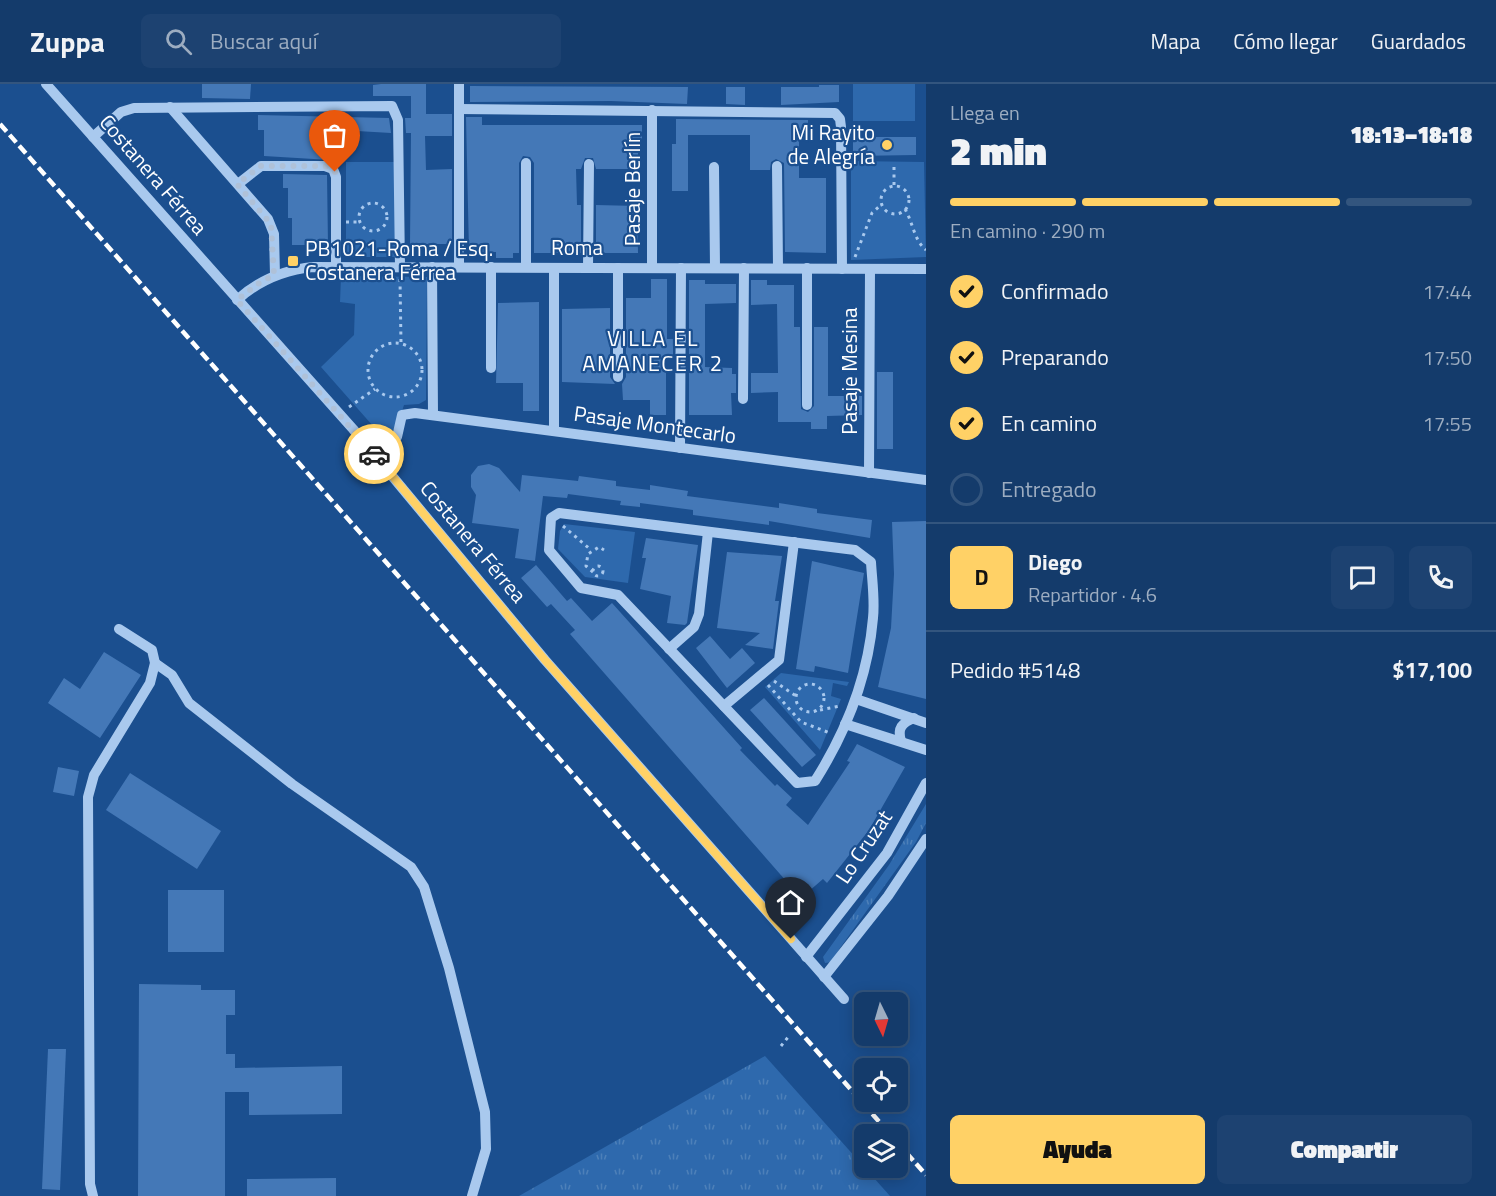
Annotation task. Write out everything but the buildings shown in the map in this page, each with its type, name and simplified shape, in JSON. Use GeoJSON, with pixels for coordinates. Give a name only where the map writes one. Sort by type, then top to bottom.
{"type":"FeatureCollection","features":[{"type":"Feature","properties":{"kind":"street","name":"Costanera Férrea"},"geometry":{"type":"LineString","coordinates":[[46,84],[353,429],[545,660],[844,999]]}},
{"type":"Feature","properties":{"kind":"street"},"geometry":{"type":"LineString","coordinates":[[459,84],[459,267]]}},
{"type":"Feature","properties":{"kind":"street"},"geometry":{"type":"LineString","coordinates":[[93,137],[127,110],[170,107],[386,104],[395,108],[399,120],[400,267]]}},
{"type":"Feature","properties":{"kind":"street"},"geometry":{"type":"LineString","coordinates":[[170,107],[271,224],[274,275]]}},
{"type":"Feature","properties":{"kind":"street"},"geometry":{"type":"LineString","coordinates":[[459,109],[828,111],[837,115],[841,126],[842,268]]}},
{"type":"Feature","properties":{"kind":"street","name":"Pasaje Berlín"},"geometry":{"type":"LineString","coordinates":[[652,110],[652,268]]}},
{"type":"Feature","properties":{"kind":"street"},"geometry":{"type":"LineString","coordinates":[[526,163],[526,267]]}},
{"type":"Feature","properties":{"kind":"street"},"geometry":{"type":"LineString","coordinates":[[588,268],[589,164]]}},
{"type":"Feature","properties":{"kind":"street"},"geometry":{"type":"LineString","coordinates":[[237,184],[261,166],[325,166],[333,169],[336,177],[336,267]]}},
{"type":"Feature","properties":{"kind":"street"},"geometry":{"type":"LineString","coordinates":[[777,166],[778,268]]}},
{"type":"Feature","properties":{"kind":"street"},"geometry":{"type":"LineString","coordinates":[[714,167],[715,268]]}},
{"type":"Feature","properties":{"kind":"street","name":"Roma"},"geometry":{"type":"LineString","coordinates":[[237,300],[274,275],[294,269],[336,267],[926,269]]}},
{"type":"Feature","properties":{"kind":"street"},"geometry":{"type":"LineString","coordinates":[[432,267],[433,415]]}},
{"type":"Feature","properties":{"kind":"street"},"geometry":{"type":"LineString","coordinates":[[491,267],[491,368]]}},
{"type":"Feature","properties":{"kind":"street"},"geometry":{"type":"LineString","coordinates":[[554,268],[554,431]]}},
{"type":"Feature","properties":{"kind":"street"},"geometry":{"type":"LineString","coordinates":[[618,268],[618,377]]}},
{"type":"Feature","properties":{"kind":"street"},"geometry":{"type":"LineString","coordinates":[[680,448],[681,268]]}},
{"type":"Feature","properties":{"kind":"street"},"geometry":{"type":"LineString","coordinates":[[744,268],[744,399]]}},
{"type":"Feature","properties":{"kind":"street"},"geometry":{"type":"LineString","coordinates":[[807,268],[807,405]]}},
{"type":"Feature","properties":{"kind":"street","name":"Pasaje Mesina"},"geometry":{"type":"LineString","coordinates":[[869,473],[870,269]]}},
{"type":"Feature","properties":{"kind":"street","name":"Pasaje Montecarlo"},"geometry":{"type":"LineString","coordinates":[[397,437],[402,415],[409,412],[926,480]]}},
{"type":"Feature","properties":{"kind":"street"},"geometry":{"type":"LineString","coordinates":[[556,514],[708,532],[855,549],[871,562],[873,616],[867,661],[855,702],[840,737],[815,781],[797,783],[618,595],[581,588],[549,550],[551,518],[556,514]]}},
{"type":"Feature","properties":{"kind":"street"},"geometry":{"type":"LineString","coordinates":[[669,649],[694,627],[699,614],[708,532]]}},
{"type":"Feature","properties":{"kind":"street"},"geometry":{"type":"LineString","coordinates":[[724,706],[779,660],[783,650],[794,542]]}},
{"type":"Feature","properties":{"kind":"street"},"geometry":{"type":"LineString","coordinates":[[93,1196],[90,1184],[87,797],[94,775],[150,683],[155,663],[152,650],[119,629]]}},
{"type":"Feature","properties":{"kind":"street"},"geometry":{"type":"LineString","coordinates":[[155,663],[172,675],[189,703],[292,784],[411,867],[424,888],[449,968],[485,1112],[486,1149],[472,1196]]}},
{"type":"Feature","properties":{"kind":"street"},"geometry":{"type":"LineString","coordinates":[[855,702],[926,723]]}},
{"type":"Feature","properties":{"kind":"street"},"geometry":{"type":"LineString","coordinates":[[901,741],[900,729],[904,722],[914,718]]}},
{"type":"Feature","properties":{"kind":"street"},"geometry":{"type":"LineString","coordinates":[[845,724],[926,750]]}},
{"type":"Feature","properties":{"kind":"street","name":"Lo Cruzat"},"geometry":{"type":"LineString","coordinates":[[806,957],[887,853],[926,783]]}},
{"type":"Feature","properties":{"kind":"street"},"geometry":{"type":"LineString","coordinates":[[824,977],[888,897],[926,839]]}},
{"type":"Feature","properties":{"kind":"path"},"geometry":{"type":"LineString","coordinates":[[894,167],[894,186]]}},
{"type":"Feature","properties":{"kind":"path"},"geometry":{"type":"LineString","coordinates":[[882,204],[891,213],[905,210],[909,203],[907,193],[894,186]]}},
{"type":"Feature","properties":{"kind":"path"},"geometry":{"type":"LineString","coordinates":[[842,268],[852,263],[860,248],[872,213],[882,204],[885,191],[894,186]]}},
{"type":"Feature","properties":{"kind":"path"},"geometry":{"type":"LineString","coordinates":[[371,203],[381,206],[387,214],[386,223],[381,229],[374,231],[364,229],[359,219],[363,208],[371,203]]}},
{"type":"Feature","properties":{"kind":"path"},"geometry":{"type":"LineString","coordinates":[[905,210],[912,220],[915,236],[926,250]]}},
{"type":"Feature","properties":{"kind":"path"},"geometry":{"type":"LineString","coordinates":[[400,267],[401,344]]}},
{"type":"Feature","properties":{"kind":"path"},"geometry":{"type":"LineString","coordinates":[[401,344],[410,347],[421,360],[423,370],[418,385],[411,393],[397,398],[384,395],[375,389],[368,376],[370,360],[385,345],[401,344]]}},
{"type":"Feature","properties":{"kind":"path"},"geometry":{"type":"LineString","coordinates":[[339,414],[375,389]]}},
{"type":"Feature","properties":{"kind":"path"},"geometry":{"type":"LineString","coordinates":[[353,429],[397,437]]}},
{"type":"Feature","properties":{"kind":"path"},"geometry":{"type":"LineString","coordinates":[[556,514],[565,530],[591,550]]}},
{"type":"Feature","properties":{"kind":"path"},"geometry":{"type":"LineString","coordinates":[[593,572],[586,566],[585,560],[591,550],[599,547],[604,550]]}},
{"type":"Feature","properties":{"kind":"path"},"geometry":{"type":"LineString","coordinates":[[760,677],[801,722],[840,737]]}},
{"type":"Feature","properties":{"kind":"path"},"geometry":{"type":"LineString","coordinates":[[776,680],[788,692],[796,696]]}},
{"type":"Feature","properties":{"kind":"path"},"geometry":{"type":"LineString","coordinates":[[819,710],[825,699],[819,687],[806,685],[796,696],[797,704],[803,711],[813,713],[855,702]]}},
{"type":"Feature","properties":{"kind":"path"},"geometry":{"type":"LineString","coordinates":[[781,1046],[789,1036]]}},
{"type":"Feature","properties":{"kind":"green space"},"geometry":{"type":"Polygon","coordinates":[[[853,84],[915,84],[915,121],[853,121],[853,84]]]}},
{"type":"Feature","properties":{"kind":"green space"},"geometry":{"type":"Polygon","coordinates":[[[851,161],[924,162],[926,257],[851,260],[851,161]]]}},
{"type":"Feature","properties":{"kind":"green space"},"geometry":{"type":"Polygon","coordinates":[[[346,162],[396,162],[396,257],[346,257],[346,162]]]}},
{"type":"Feature","properties":{"kind":"green space"},"geometry":{"type":"Polygon","coordinates":[[[341,276],[427,277],[426,400],[419,404],[404,405],[396,429],[380,434],[321,367],[354,335],[355,304],[340,302],[341,276]]]}},
{"type":"Feature","properties":{"kind":"green space"},"geometry":{"type":"Polygon","coordinates":[[[564,524],[635,532],[628,583],[585,577],[558,549],[560,531],[564,524]]]}},
{"type":"Feature","properties":{"kind":"green space"},"geometry":{"type":"Polygon","coordinates":[[[781,673],[849,682],[847,686],[833,683],[831,696],[841,699],[820,750],[765,687],[781,673]]]}},
{"type":"Feature","properties":{"kind":"green space"},"geometry":{"type":"Polygon","coordinates":[[[926,804],[926,823],[916,842],[832,962],[825,963],[823,957],[889,865],[926,804]]]}},
{"type":"Feature","properties":{"kind":"green space"},"geometry":{"type":"Polygon","coordinates":[[[765,1056],[854,1156],[854,1178],[874,1178],[890,1196],[519,1196],[765,1056]]]}},
{"type":"Feature","properties":{"kind":"railway"},"geometry":{"type":"LineString","coordinates":[[0,124],[881,1124]]}},
{"type":"Feature","properties":{"kind":"railway"},"geometry":{"type":"LineString","coordinates":[[908,1155],[926,1175]]}},
{"type":"Feature","properties":{"kind":"way so far"},"geometry":{"type":"LineString","coordinates":[[335,172],[325,166],[261,166],[237,184],[268,219],[274,234],[274,275],[237,300],[374,454]]}},
{"type":"Feature","properties":{"kind":"place","name":"Mi Rayito de Alegría"},"geometry":{"type":"Point","coordinates":[887,145]}},
{"type":"Feature","properties":{"kind":"place","name":"PB1021-Roma / Esq. Costanera Férrea"},"geometry":{"type":"Point","coordinates":[293,261]}},
{"type":"Feature","properties":{"kind":"district","name":"VILLA EL AMANECER 2"},"geometry":{"type":"Point","coordinates":[653,350]}},
{"type":"Feature","properties":{"kind":"route"},"geometry":{"type":"LineString","coordinates":[[374,454],[545,660],[791,939]]}}]}
